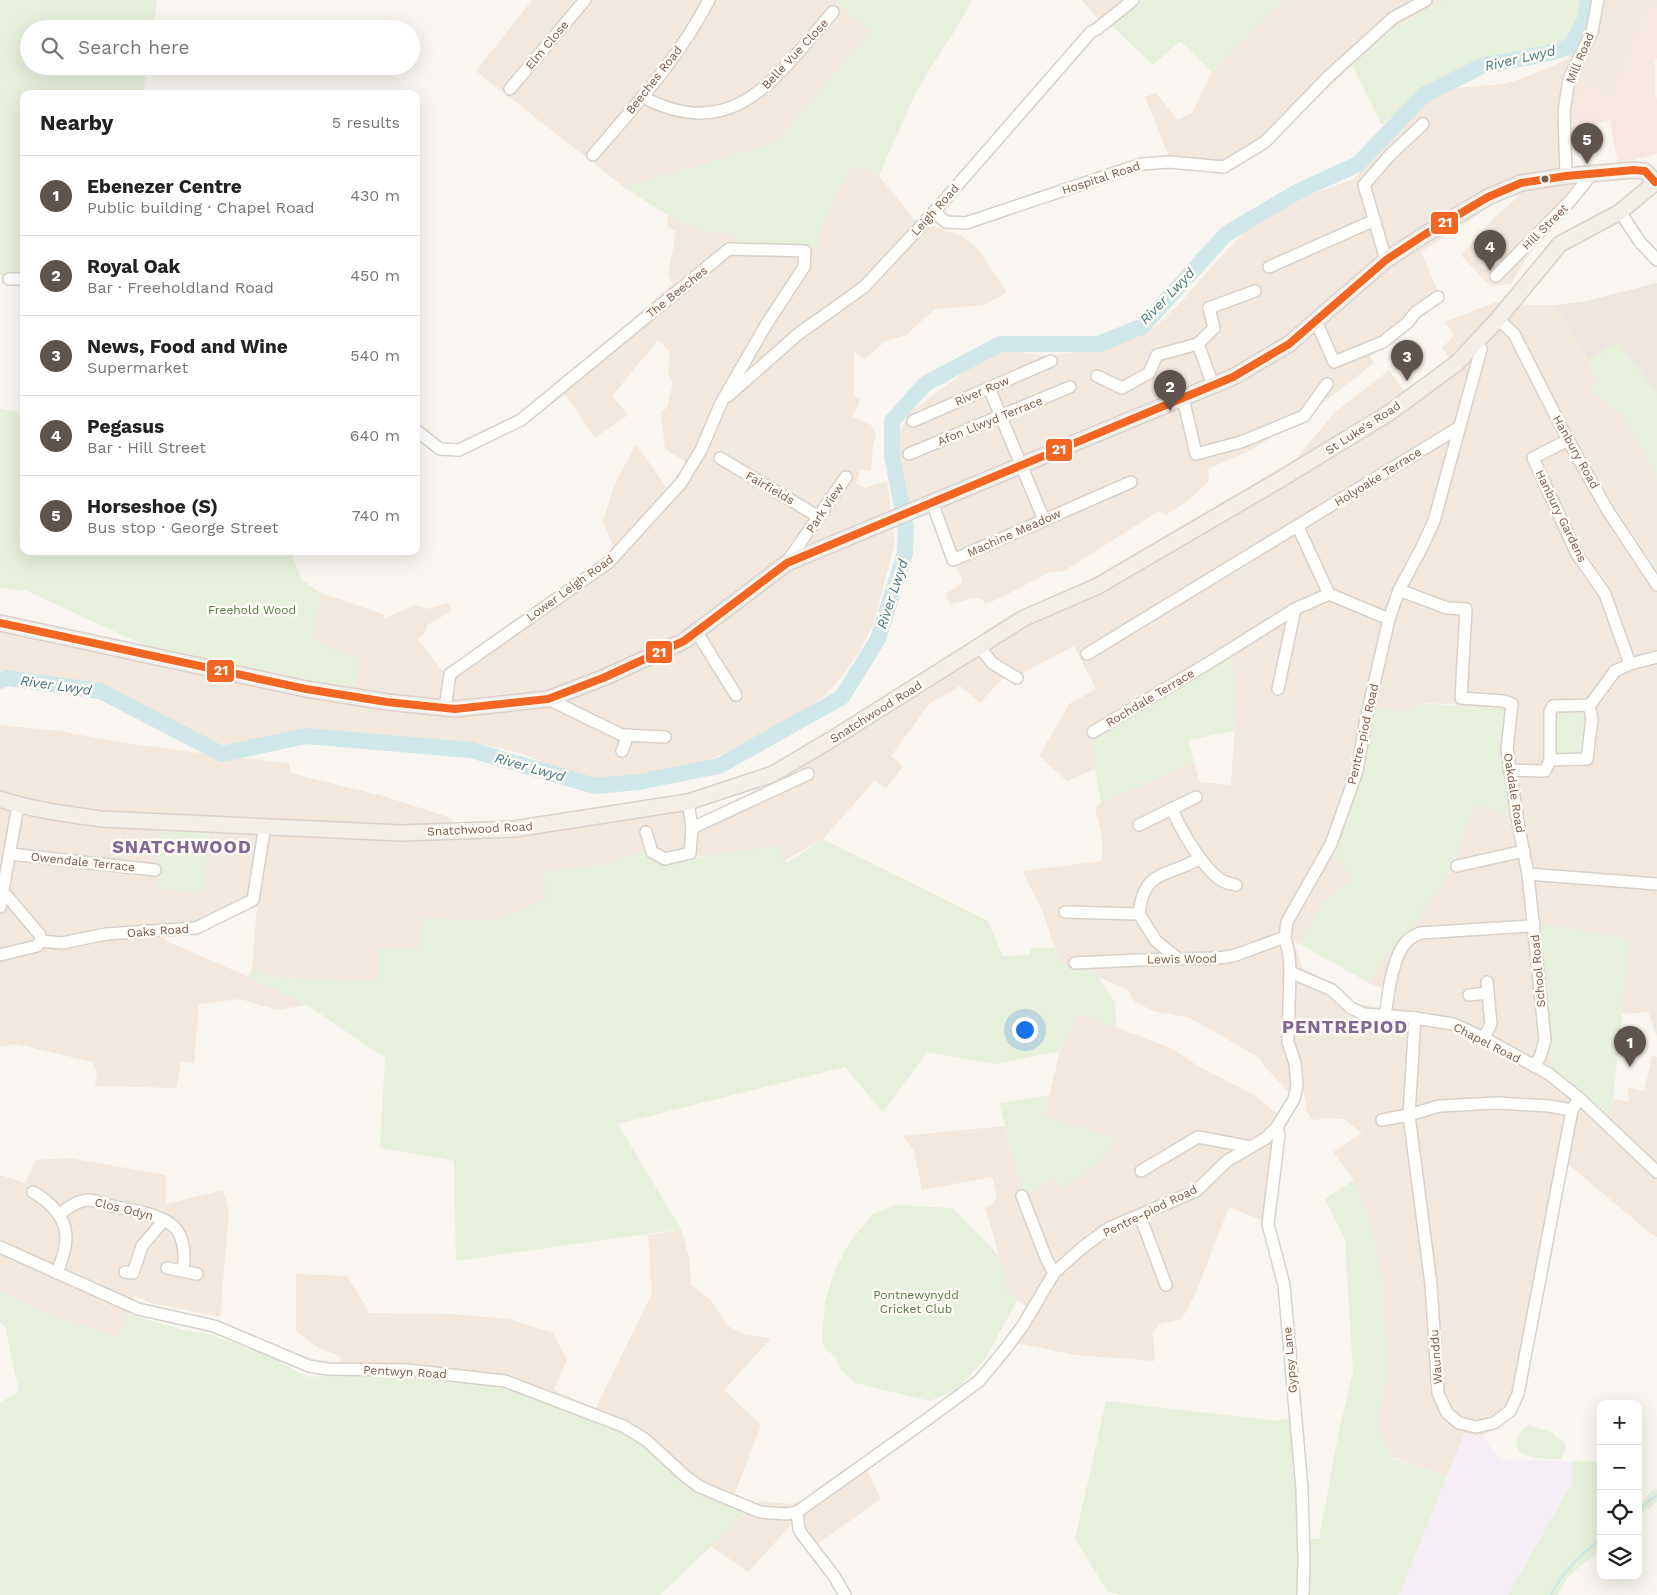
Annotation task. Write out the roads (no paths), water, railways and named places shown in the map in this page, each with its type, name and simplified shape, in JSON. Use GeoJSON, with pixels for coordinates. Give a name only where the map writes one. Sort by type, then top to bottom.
{"type":"FeatureCollection","features":[{"type":"Feature","properties":{"kind":"main road"},"geometry":{"type":"LineString","coordinates":[[0,623],[306,689],[388,702],[455,709],[548,698],[603,678],[684,641],[787,563],[1233,377],[1289,344],[1386,260],[1488,197],[1521,183],[1566,176],[1634,170],[1645,172],[1656,181]]}},
{"type":"Feature","properties":{"kind":"main road","name":"St Luke's Road"},"geometry":{"type":"LineString","coordinates":[[979,646],[1024,618],[1098,586],[1281,480],[1389,413],[1457,363],[1498,318],[1560,244],[1620,212],[1656,181]]}},
{"type":"Feature","properties":{"kind":"main road","name":"Snatchwood Road"},"geometry":{"type":"LineString","coordinates":[[0,799],[60,814],[101,819],[265,825],[401,833],[514,829],[688,802],[773,774],[832,740],[979,646]]}},
{"type":"Feature","properties":{"kind":"street","name":"Elm Close"},"geometry":{"type":"LineString","coordinates":[[510,89],[585,0]]}},
{"type":"Feature","properties":{"kind":"street","name":"Beeches Road"},"geometry":{"type":"LineString","coordinates":[[593,154],[643,97],[686,39],[709,0]]}},
{"type":"Feature","properties":{"kind":"street","name":"Leigh Road"},"geometry":{"type":"LineString","coordinates":[[721,403],[797,335],[864,287],[934,212],[1091,32],[1098,29],[1133,0]]}},
{"type":"Feature","properties":{"kind":"street","name":"Hospital Road"},"geometry":{"type":"LineString","coordinates":[[934,212],[946,222],[966,223],[1142,164],[1169,162],[1224,167],[1265,142],[1328,77],[1393,18],[1426,0]]}},
{"type":"Feature","properties":{"kind":"street","name":"Mill Road"},"geometry":{"type":"LineString","coordinates":[[1566,176],[1564,111],[1569,79],[1592,32],[1598,0]]}},
{"type":"Feature","properties":{"kind":"street","name":"Belle Vue Close"},"geometry":{"type":"LineString","coordinates":[[643,97],[671,110],[688,113],[710,113],[731,108],[766,87],[833,12]]}},
{"type":"Feature","properties":{"kind":"street"},"geometry":{"type":"LineString","coordinates":[[1386,260],[1364,185],[1390,155],[1423,124]]}},
{"type":"Feature","properties":{"kind":"street","name":"Hill Street"},"geometry":{"type":"LineString","coordinates":[[1496,276],[1570,201],[1591,174]]}},
{"type":"Feature","properties":{"kind":"street"},"geometry":{"type":"LineString","coordinates":[[1620,212],[1640,242],[1657,260]]}},
{"type":"Feature","properties":{"kind":"street"},"geometry":{"type":"LineString","coordinates":[[1269,267],[1374,220]]}},
{"type":"Feature","properties":{"kind":"street","name":"The Beeches"},"geometry":{"type":"LineString","coordinates":[[420,433],[440,449],[459,450],[521,420],[729,249],[805,251],[804,267],[766,325],[721,403]]}},
{"type":"Feature","properties":{"kind":"street"},"geometry":{"type":"LineString","coordinates":[[9,280],[20,279]]}},
{"type":"Feature","properties":{"kind":"street"},"geometry":{"type":"LineString","coordinates":[[1098,376],[1122,388],[1149,373],[1156,355],[1198,344],[1214,328],[1209,308],[1255,291]]}},
{"type":"Feature","properties":{"kind":"street"},"geometry":{"type":"LineString","coordinates":[[1316,321],[1334,362],[1383,342],[1407,324],[1416,312],[1438,297]]}},
{"type":"Feature","properties":{"kind":"street","name":"Hanbury Road"},"geometry":{"type":"LineString","coordinates":[[1498,318],[1514,334],[1568,440],[1608,511],[1657,585]]}},
{"type":"Feature","properties":{"kind":"street","name":"Pentre-piod Road"},"geometry":{"type":"LineString","coordinates":[[797,1512],[978,1381],[1022,1327],[1054,1273],[1109,1228],[1196,1191],[1227,1161],[1266,1138],[1279,1124],[1294,1099],[1297,1086],[1295,1063],[1288,1042],[1290,972],[1285,938],[1287,922],[1331,844],[1357,771],[1366,719],[1390,618],[1399,590],[1434,520],[1458,428],[1478,363],[1481,349],[1476,342]]}},
{"type":"Feature","properties":{"kind":"street"},"geometry":{"type":"LineString","coordinates":[[1198,344],[1213,385]]}},
{"type":"Feature","properties":{"kind":"street","name":"River Row"},"geometry":{"type":"LineString","coordinates":[[913,421],[1051,361]]}},
{"type":"Feature","properties":{"kind":"street"},"geometry":{"type":"LineString","coordinates":[[1183,398],[1196,454],[1241,442],[1304,416],[1327,384]]}},
{"type":"Feature","properties":{"kind":"street","name":"Afon Llwyd Terrace"},"geometry":{"type":"LineString","coordinates":[[909,454],[1070,387]]}},
{"type":"Feature","properties":{"kind":"street"},"geometry":{"type":"LineString","coordinates":[[989,388],[1044,520]]}},
{"type":"Feature","properties":{"kind":"street","name":"Lower Leigh Road"},"geometry":{"type":"LineString","coordinates":[[445,708],[450,674],[609,562],[675,490],[701,450],[721,403]]}},
{"type":"Feature","properties":{"kind":"street","name":"Holyoake Terrace"},"geometry":{"type":"LineString","coordinates":[[1087,654],[1458,428]]}},
{"type":"Feature","properties":{"kind":"street","name":"Hanbury Gardens"},"geometry":{"type":"LineString","coordinates":[[1568,440],[1534,458],[1577,554],[1605,594],[1630,664]]}},
{"type":"Feature","properties":{"kind":"street","name":"Fairfields"},"geometry":{"type":"LineString","coordinates":[[720,458],[819,517]]}},
{"type":"Feature","properties":{"kind":"street","name":"Park View"},"geometry":{"type":"LineString","coordinates":[[787,563],[846,477]]}},
{"type":"Feature","properties":{"kind":"street","name":"Machine Meadow"},"geometry":{"type":"LineString","coordinates":[[932,502],[953,560],[1131,482]]}},
{"type":"Feature","properties":{"kind":"street"},"geometry":{"type":"LineString","coordinates":[[1298,527],[1330,594],[1390,618]]}},
{"type":"Feature","properties":{"kind":"street","name":"Oakdale Road"},"geometry":{"type":"LineString","coordinates":[[1399,590],[1446,608],[1466,609],[1461,698],[1504,701],[1512,704],[1507,749],[1509,770],[1528,874]]}},
{"type":"Feature","properties":{"kind":"street","name":"Rochdale Terrace"},"geometry":{"type":"LineString","coordinates":[[1093,732],[1207,664],[1294,609],[1330,594]]}},
{"type":"Feature","properties":{"kind":"street"},"geometry":{"type":"LineString","coordinates":[[1278,689],[1294,609]]}},
{"type":"Feature","properties":{"kind":"street"},"geometry":{"type":"LineString","coordinates":[[696,631],[736,695]]}},
{"type":"Feature","properties":{"kind":"street"},"geometry":{"type":"LineString","coordinates":[[979,646],[992,663],[1017,678]]}},
{"type":"Feature","properties":{"kind":"street"},"geometry":{"type":"LineString","coordinates":[[1550,760],[1587,759],[1592,719],[1589,705],[1615,671],[1630,664],[1657,657]]}},
{"type":"Feature","properties":{"kind":"street"},"geometry":{"type":"LineString","coordinates":[[548,698],[622,734],[665,737]]}},
{"type":"Feature","properties":{"kind":"street"},"geometry":{"type":"LineString","coordinates":[[1509,770],[1545,771],[1550,760],[1550,712],[1554,706],[1589,705]]}},
{"type":"Feature","properties":{"kind":"street"},"geometry":{"type":"LineString","coordinates":[[622,751],[628,735]]}},
{"type":"Feature","properties":{"kind":"street"},"geometry":{"type":"LineString","coordinates":[[692,828],[808,774]]}},
{"type":"Feature","properties":{"kind":"street"},"geometry":{"type":"LineString","coordinates":[[1139,825],[1196,796]]}},
{"type":"Feature","properties":{"kind":"street"},"geometry":{"type":"LineString","coordinates":[[646,832],[652,852],[665,859],[690,853],[692,828],[688,802]]}},
{"type":"Feature","properties":{"kind":"street"},"geometry":{"type":"LineString","coordinates":[[0,907],[18,805]]}},
{"type":"Feature","properties":{"kind":"street"},"geometry":{"type":"LineString","coordinates":[[1172,808],[1177,823],[1200,858],[1222,881],[1236,885]]}},
{"type":"Feature","properties":{"kind":"street","name":"Oaks Road"},"geometry":{"type":"LineString","coordinates":[[41,941],[62,943],[106,934],[196,928],[253,900],[265,825]]}},
{"type":"Feature","properties":{"kind":"street"},"geometry":{"type":"LineString","coordinates":[[1458,866],[1524,852]]}},
{"type":"Feature","properties":{"kind":"street","name":"Owendale Terrace"},"geometry":{"type":"LineString","coordinates":[[10,854],[155,870]]}},
{"type":"Feature","properties":{"kind":"street"},"geometry":{"type":"LineString","coordinates":[[1177,958],[1156,941],[1139,914],[1140,903],[1145,889],[1153,879],[1200,858]]}},
{"type":"Feature","properties":{"kind":"street"},"geometry":{"type":"LineString","coordinates":[[1528,874],[1657,884]]}},
{"type":"Feature","properties":{"kind":"street","name":"School Road"},"geometry":{"type":"LineString","coordinates":[[1528,874],[1544,1040],[1540,1057],[1534,1066]]}},
{"type":"Feature","properties":{"kind":"street"},"geometry":{"type":"LineString","coordinates":[[0,955],[37,946],[41,941],[40,935],[23,915],[6,896],[2,896]]}},
{"type":"Feature","properties":{"kind":"street"},"geometry":{"type":"LineString","coordinates":[[1065,912],[1139,914]]}},
{"type":"Feature","properties":{"kind":"street"},"geometry":{"type":"LineString","coordinates":[[1385,1016],[1392,973],[1396,960],[1406,941],[1420,933],[1529,926],[1534,923]]}},
{"type":"Feature","properties":{"kind":"street","name":"Lewis Wood"},"geometry":{"type":"LineString","coordinates":[[1075,963],[1218,958],[1233,956],[1285,938]]}},
{"type":"Feature","properties":{"kind":"street","name":"Chapel Road"},"geometry":{"type":"LineString","coordinates":[[1290,972],[1332,990],[1351,1008],[1364,1014],[1415,1018],[1453,1024],[1484,1038],[1549,1074],[1579,1098],[1657,1172]]}},
{"type":"Feature","properties":{"kind":"street"},"geometry":{"type":"LineString","coordinates":[[1469,995],[1488,988],[1491,1024],[1484,1038]]}},
{"type":"Feature","properties":{"kind":"street","name":"Waunddu"},"geometry":{"type":"LineString","coordinates":[[1415,1018],[1409,1115],[1431,1284],[1438,1393],[1446,1413],[1459,1423],[1476,1427],[1494,1423],[1510,1411],[1518,1394],[1572,1110],[1579,1098]]}},
{"type":"Feature","properties":{"kind":"street"},"geometry":{"type":"LineString","coordinates":[[1382,1120],[1409,1115],[1439,1106],[1497,1103],[1549,1106],[1572,1110]]}},
{"type":"Feature","properties":{"kind":"street","name":"Gypsy Lane"},"geometry":{"type":"LineString","coordinates":[[1279,1124],[1268,1224],[1285,1294],[1302,1489],[1303,1595]]}},
{"type":"Feature","properties":{"kind":"street"},"geometry":{"type":"LineString","coordinates":[[1141,1171],[1198,1137],[1251,1147]]}},
{"type":"Feature","properties":{"kind":"street"},"geometry":{"type":"LineString","coordinates":[[33,1192],[45,1199],[62,1221],[66,1238],[57,1272]]}},
{"type":"Feature","properties":{"kind":"street"},"geometry":{"type":"LineString","coordinates":[[1022,1196],[1046,1258],[1054,1273]]}},
{"type":"Feature","properties":{"kind":"street","name":"Clos Odyn"},"geometry":{"type":"LineString","coordinates":[[59,1215],[76,1203],[88,1200],[140,1212],[164,1220],[176,1230],[181,1239],[185,1255],[183,1271]]}},
{"type":"Feature","properties":{"kind":"street"},"geometry":{"type":"LineString","coordinates":[[1140,1216],[1166,1285]]}},
{"type":"Feature","properties":{"kind":"street","name":"Clos Odyn"},"geometry":{"type":"LineString","coordinates":[[125,1272],[133,1273],[142,1246],[164,1220]]}},
{"type":"Feature","properties":{"kind":"street","name":"Pentwyn Road"},"geometry":{"type":"LineString","coordinates":[[0,1247],[138,1309],[214,1326],[308,1366],[328,1369],[407,1370],[505,1381],[623,1426],[646,1440],[685,1476],[700,1487],[760,1512],[787,1514],[797,1512]]}},
{"type":"Feature","properties":{"kind":"street"},"geometry":{"type":"LineString","coordinates":[[167,1268],[197,1274]]}},
{"type":"Feature","properties":{"kind":"street"},"geometry":{"type":"LineString","coordinates":[[797,1512],[801,1533],[834,1576],[845,1595]]}},
{"type":"Feature","properties":{"kind":"waterway","name":"River Lwyd"},"geometry":{"type":"LineString","coordinates":[[0,681],[7,678],[100,691],[222,754],[306,736],[471,750],[595,786],[639,782],[719,766],[842,697],[878,639],[905,553],[906,527],[892,456],[892,421],[925,384],[1000,344],[1099,344],[1143,326],[1226,234],[1297,192],[1358,164],[1424,95],[1482,66],[1545,54],[1570,47],[1585,20],[1588,0]]}},
{"type":"Feature","properties":{"kind":"waterway"},"geometry":{"type":"LineString","coordinates":[[1642,1507],[1657,1495]]}},
{"type":"Feature","properties":{"kind":"waterway"},"geometry":{"type":"LineString","coordinates":[[1551,1595],[1573,1564],[1597,1542]]}},
{"type":"Feature","properties":{"kind":"place","name":"Horseshoe (S)"},"geometry":{"type":"Point","coordinates":[1587,164]}},
{"type":"Feature","properties":{"kind":"place","name":"Pegasus"},"geometry":{"type":"Point","coordinates":[1490,271]}},
{"type":"Feature","properties":{"kind":"place","name":"News, Food and Wine"},"geometry":{"type":"Point","coordinates":[1407,381]}},
{"type":"Feature","properties":{"kind":"place","name":"Royal Oak"},"geometry":{"type":"Point","coordinates":[1170,411]}},
{"type":"Feature","properties":{"kind":"place","name":"Ebenezer Centre"},"geometry":{"type":"Point","coordinates":[1630,1067]}},
{"type":"Feature","properties":{"kind":"district","name":"SNATCHWOOD"},"geometry":{"type":"Point","coordinates":[182,846]}},
{"type":"Feature","properties":{"kind":"district","name":"PENTREPIOD"},"geometry":{"type":"Point","coordinates":[1345,1026]}},
{"type":"Feature","properties":{"kind":"park label","name":"Freehold Wood"},"geometry":{"type":"Point","coordinates":[252,610]}},
{"type":"Feature","properties":{"kind":"park label","name":"Pontnewynydd Cricket Club"},"geometry":{"type":"Point","coordinates":[916,1302]}}]}
